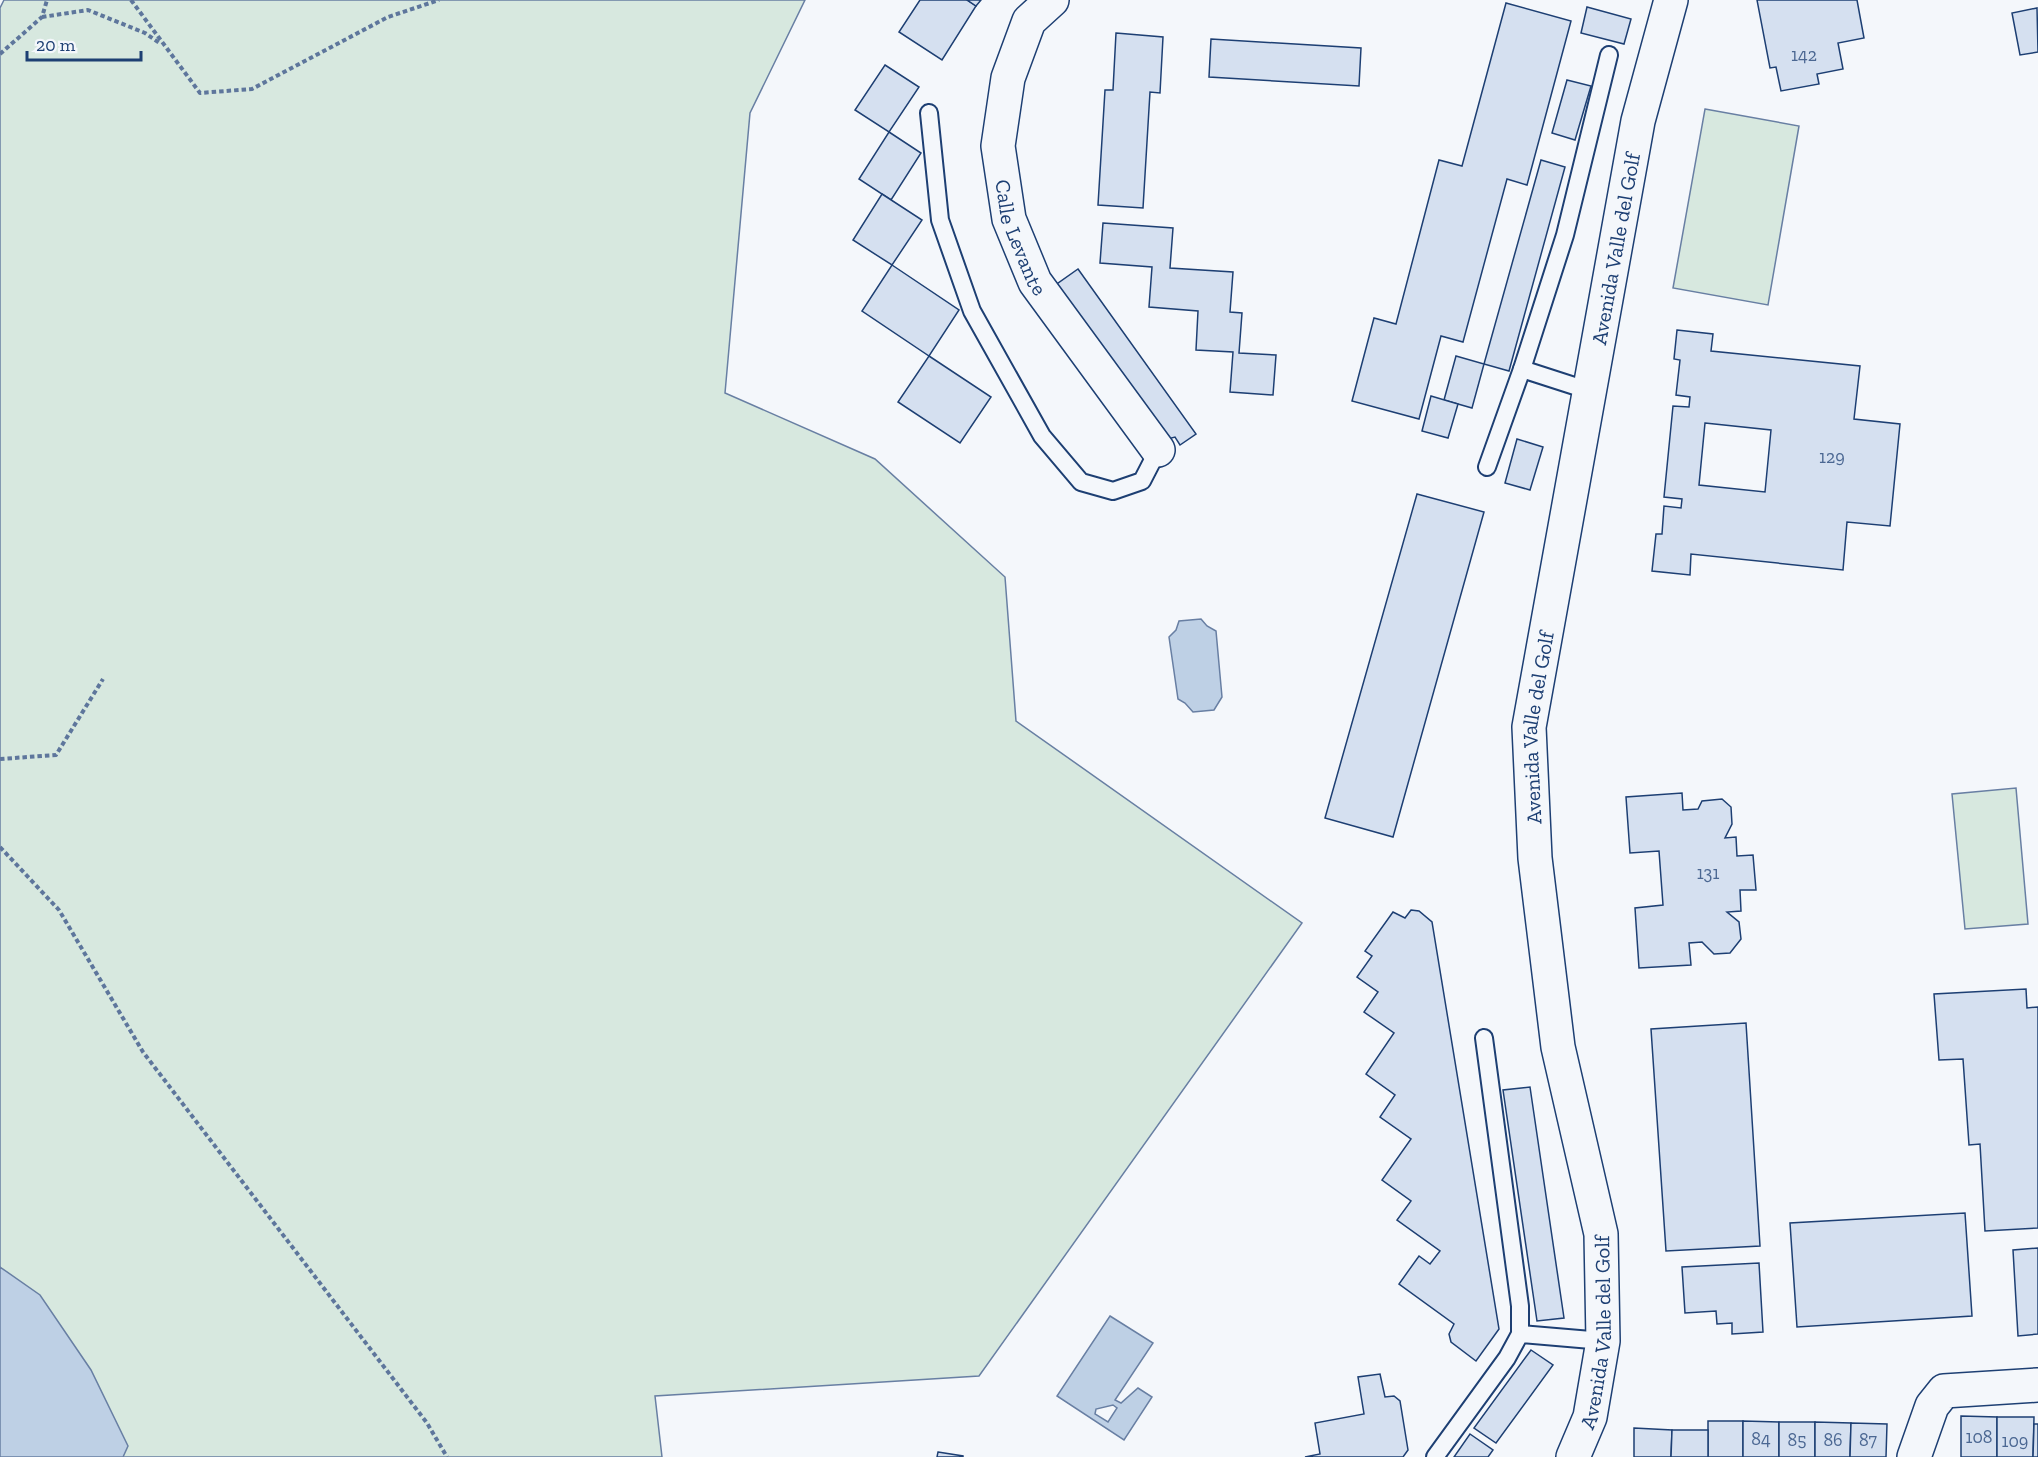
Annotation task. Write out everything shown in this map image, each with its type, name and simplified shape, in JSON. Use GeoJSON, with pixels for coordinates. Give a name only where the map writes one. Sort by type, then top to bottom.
{"type":"FeatureCollection","features":[{"type":"Feature","properties":{"kind":"street","name":"Calle Levante"},"geometry":{"type":"LineString","coordinates":[[1052,0],[1029,21],[1008,78],[998,146],[1009,219],[1035,282],[1158,450]]}},
{"type":"Feature","properties":{"kind":"street","name":"Avenida Valle del Golf"},"geometry":{"type":"LineString","coordinates":[[1573,1457],[1590,1417],[1603,1341],[1601,1234],[1558,1047],[1535,858],[1529,728],[1638,121],[1671,0]]}},
{"type":"Feature","properties":{"kind":"street"},"geometry":{"type":"LineString","coordinates":[[1914,1457],[1932,1406],[1944,1391],[2038,1385]]}},
{"type":"Feature","properties":{"kind":"lane"},"geometry":{"type":"LineString","coordinates":[[1487,467],[1522,369],[1565,235],[1609,55]]}},
{"type":"Feature","properties":{"kind":"lane"},"geometry":{"type":"LineString","coordinates":[[929,113],[940,220],[972,311],[1042,435],[1081,482],[1113,490],[1142,481],[1158,450]]}},
{"type":"Feature","properties":{"kind":"lane"},"geometry":{"type":"LineString","coordinates":[[1522,369],[1590,391]]}},
{"type":"Feature","properties":{"kind":"lane"},"geometry":{"type":"LineString","coordinates":[[1435,1457],[1507,1359],[1520,1334],[1520,1306],[1484,1038]]}},
{"type":"Feature","properties":{"kind":"lane"},"geometry":{"type":"LineString","coordinates":[[1520,1334],[1603,1341]]}},
{"type":"Feature","properties":{"kind":"path"},"geometry":{"type":"LineString","coordinates":[[42,18],[47,0]]}},
{"type":"Feature","properties":{"kind":"path"},"geometry":{"type":"LineString","coordinates":[[131,0],[200,93],[252,89],[388,17],[439,0]]}},
{"type":"Feature","properties":{"kind":"path"},"geometry":{"type":"LineString","coordinates":[[0,54],[42,18],[88,10],[145,33],[165,47]]}},
{"type":"Feature","properties":{"kind":"path"},"geometry":{"type":"LineString","coordinates":[[0,759],[56,755],[103,680]]}},
{"type":"Feature","properties":{"kind":"path"},"geometry":{"type":"LineString","coordinates":[[0,847],[59,910],[143,1052],[427,1424],[447,1457]]}},
{"type":"Feature","properties":{"kind":"shaded area"},"geometry":{"type":"Polygon","coordinates":[[[4,0],[805,0],[750,113],[725,393],[875,459],[1005,577],[1016,721],[1302,923],[979,1376],[655,1396],[662,1457],[0,1457],[0,8],[4,0]]]}},
{"type":"Feature","properties":{"kind":"shaded area"},"geometry":{"type":"Polygon","coordinates":[[[1705,109],[1799,126],[1768,305],[1673,288],[1705,109]]]}},
{"type":"Feature","properties":{"kind":"shaded area"},"geometry":{"type":"Polygon","coordinates":[[[2016,788],[2028,924],[1965,929],[1952,794],[2016,788]]]}},
{"type":"Feature","properties":{"kind":"water"},"geometry":{"type":"Polygon","coordinates":[[[1201,619],[1216,631],[1222,697],[1214,710],[1193,712],[1178,699],[1169,637],[1176,630],[1179,621],[1201,619]]]}},
{"type":"Feature","properties":{"kind":"water"},"geometry":{"type":"Polygon","coordinates":[[[0,1267],[40,1295],[91,1370],[128,1446],[123,1457],[0,1457],[0,1267]]]}},
{"type":"Feature","properties":{"kind":"water"},"geometry":{"type":"Polygon","coordinates":[[[1110,1316],[1153,1343],[1115,1400],[1121,1403],[1138,1388],[1152,1397],[1124,1440],[1057,1396],[1110,1316]],[[1113,1405],[1096,1409],[1095,1414],[1108,1422],[1117,1408],[1113,1405]]]}},
{"type":"Feature","properties":{"kind":"building"},"geometry":{"type":"Polygon","coordinates":[[[920,0],[967,0],[976,6],[942,60],[899,32],[920,0]]]}},
{"type":"Feature","properties":{"kind":"building"},"geometry":{"type":"Polygon","coordinates":[[[967,0],[981,0],[976,6],[967,0]]]}},
{"type":"Feature","properties":{"kind":"building"},"geometry":{"type":"Polygon","coordinates":[[[1757,0],[1857,0],[1864,38],[1838,43],[1843,69],[1817,74],[1819,84],[1781,91],[1776,67],[1770,68],[1757,0]]]}},
{"type":"Feature","properties":{"kind":"building"},"geometry":{"type":"Polygon","coordinates":[[[1506,3],[1571,21],[1527,185],[1507,179],[1463,342],[1441,336],[1419,419],[1352,401],[1374,318],[1396,324],[1439,160],[1462,166],[1506,3]]]}},
{"type":"Feature","properties":{"kind":"building"},"geometry":{"type":"Polygon","coordinates":[[[1587,7],[1631,19],[1624,44],[1581,33],[1587,7]]]}},
{"type":"Feature","properties":{"kind":"building"},"geometry":{"type":"Polygon","coordinates":[[[2037,8],[2038,52],[2020,55],[2012,13],[2037,8]]]}},
{"type":"Feature","properties":{"kind":"building"},"geometry":{"type":"Polygon","coordinates":[[[1116,33],[1163,37],[1160,93],[1150,92],[1143,208],[1098,205],[1105,90],[1113,90],[1116,33]]]}},
{"type":"Feature","properties":{"kind":"building"},"geometry":{"type":"Polygon","coordinates":[[[1211,39],[1361,48],[1359,86],[1209,77],[1211,39]]]}},
{"type":"Feature","properties":{"kind":"building"},"geometry":{"type":"Polygon","coordinates":[[[885,65],[919,87],[889,132],[855,110],[885,65]]]}},
{"type":"Feature","properties":{"kind":"building"},"geometry":{"type":"Polygon","coordinates":[[[1567,80],[1591,86],[1575,140],[1552,133],[1567,80]]]}},
{"type":"Feature","properties":{"kind":"building"},"geometry":{"type":"Polygon","coordinates":[[[889,132],[921,153],[891,200],[859,179],[889,132]]]}},
{"type":"Feature","properties":{"kind":"building"},"geometry":{"type":"Polygon","coordinates":[[[1541,160],[1565,167],[1509,371],[1484,364],[1541,160]]]}},
{"type":"Feature","properties":{"kind":"building"},"geometry":{"type":"Polygon","coordinates":[[[882,194],[922,220],[892,265],[853,240],[882,194]]]}},
{"type":"Feature","properties":{"kind":"building"},"geometry":{"type":"Polygon","coordinates":[[[1103,223],[1173,228],[1170,268],[1233,272],[1230,312],[1242,313],[1239,353],[1276,355],[1273,395],[1230,392],[1233,352],[1196,350],[1198,311],[1149,307],[1152,267],[1100,263],[1103,223]]]}},
{"type":"Feature","properties":{"kind":"building"},"geometry":{"type":"Polygon","coordinates":[[[892,265],[959,310],[929,356],[862,311],[892,265]]]}},
{"type":"Feature","properties":{"kind":"building"},"geometry":{"type":"Polygon","coordinates":[[[1078,269],[1196,434],[1180,445],[1175,437],[1164,440],[1054,286],[1078,269]]]}},
{"type":"Feature","properties":{"kind":"building"},"geometry":{"type":"Polygon","coordinates":[[[1677,330],[1713,334],[1711,351],[1860,366],[1854,419],[1900,424],[1890,526],[1847,522],[1843,570],[1691,554],[1690,575],[1652,571],[1656,534],[1662,534],[1664,506],[1681,508],[1682,499],[1664,497],[1673,406],[1689,407],[1690,397],[1676,395],[1680,360],[1674,359],[1677,330]],[[1705,423],[1699,485],[1765,492],[1771,430],[1705,423]]]}},
{"type":"Feature","properties":{"kind":"building"},"geometry":{"type":"Polygon","coordinates":[[[929,356],[991,397],[960,443],[898,402],[929,356]]]}},
{"type":"Feature","properties":{"kind":"building"},"geometry":{"type":"Polygon","coordinates":[[[1456,356],[1484,364],[1472,408],[1444,400],[1456,356]]]}},
{"type":"Feature","properties":{"kind":"building"},"geometry":{"type":"Polygon","coordinates":[[[1431,396],[1458,404],[1448,438],[1422,431],[1431,396]]]}},
{"type":"Feature","properties":{"kind":"building"},"geometry":{"type":"Polygon","coordinates":[[[1517,439],[1543,447],[1530,490],[1505,483],[1517,439]]]}},
{"type":"Feature","properties":{"kind":"building"},"geometry":{"type":"Polygon","coordinates":[[[1417,494],[1484,512],[1393,837],[1325,818],[1417,494]]]}},
{"type":"Feature","properties":{"kind":"building"},"geometry":{"type":"Polygon","coordinates":[[[1682,793],[1683,810],[1698,809],[1702,801],[1722,799],[1731,807],[1732,824],[1725,838],[1736,837],[1737,856],[1753,855],[1756,890],[1740,890],[1741,911],[1727,912],[1739,922],[1741,939],[1730,953],[1714,954],[1702,942],[1689,943],[1691,965],[1639,968],[1635,908],[1663,905],[1659,851],[1630,853],[1626,797],[1682,793]]]}},
{"type":"Feature","properties":{"kind":"building"},"geometry":{"type":"Polygon","coordinates":[[[1411,910],[1419,911],[1432,922],[1499,1329],[1476,1361],[1451,1342],[1449,1334],[1454,1324],[1399,1284],[1419,1256],[1430,1264],[1440,1251],[1397,1220],[1411,1201],[1382,1180],[1411,1139],[1380,1117],[1395,1095],[1366,1074],[1394,1033],[1364,1012],[1378,992],[1357,977],[1372,956],[1365,951],[1393,912],[1405,918],[1411,910]]]}},
{"type":"Feature","properties":{"kind":"building"},"geometry":{"type":"Polygon","coordinates":[[[2026,989],[2027,1008],[2038,1007],[2038,1228],[1985,1231],[1980,1144],[1969,1145],[1963,1059],[1939,1060],[1934,994],[2026,989]]]}},
{"type":"Feature","properties":{"kind":"building"},"geometry":{"type":"Polygon","coordinates":[[[1746,1023],[1760,1246],[1666,1251],[1651,1029],[1746,1023]]]}},
{"type":"Feature","properties":{"kind":"building"},"geometry":{"type":"Polygon","coordinates":[[[1530,1087],[1564,1318],[1537,1321],[1503,1090],[1530,1087]]]}},
{"type":"Feature","properties":{"kind":"building"},"geometry":{"type":"Polygon","coordinates":[[[1965,1213],[1972,1316],[1797,1327],[1790,1223],[1965,1213]]]}},
{"type":"Feature","properties":{"kind":"building"},"geometry":{"type":"Polygon","coordinates":[[[2038,1248],[2038,1334],[2018,1336],[2013,1250],[2038,1248]]]}},
{"type":"Feature","properties":{"kind":"building"},"geometry":{"type":"Polygon","coordinates":[[[1759,1263],[1763,1332],[1732,1334],[1732,1323],[1717,1324],[1716,1311],[1685,1313],[1682,1267],[1759,1263]]]}},
{"type":"Feature","properties":{"kind":"building"},"geometry":{"type":"Polygon","coordinates":[[[1531,1350],[1553,1365],[1496,1443],[1474,1428],[1531,1350]]]}},
{"type":"Feature","properties":{"kind":"building"},"geometry":{"type":"Polygon","coordinates":[[[1380,1374],[1385,1397],[1394,1396],[1400,1401],[1408,1450],[1403,1457],[1305,1457],[1320,1454],[1315,1423],[1364,1414],[1358,1377],[1380,1374]]]}},
{"type":"Feature","properties":{"kind":"building"},"geometry":{"type":"Polygon","coordinates":[[[1961,1416],[1997,1417],[1997,1457],[1961,1457],[1961,1416]]]}},
{"type":"Feature","properties":{"kind":"building"},"geometry":{"type":"Polygon","coordinates":[[[1997,1417],[2034,1417],[2033,1457],[1997,1457],[1997,1417]]]}},
{"type":"Feature","properties":{"kind":"building"},"geometry":{"type":"Polygon","coordinates":[[[1708,1421],[1743,1421],[1743,1457],[1708,1457],[1708,1421]]]}},
{"type":"Feature","properties":{"kind":"building"},"geometry":{"type":"Polygon","coordinates":[[[1743,1421],[1779,1422],[1779,1457],[1743,1457],[1743,1421]]]}},
{"type":"Feature","properties":{"kind":"building"},"geometry":{"type":"Polygon","coordinates":[[[1779,1422],[1815,1422],[1815,1457],[1779,1457],[1779,1422]]]}},
{"type":"Feature","properties":{"kind":"building"},"geometry":{"type":"Polygon","coordinates":[[[1815,1422],[1851,1423],[1850,1457],[1815,1457],[1815,1422]]]}},
{"type":"Feature","properties":{"kind":"building"},"geometry":{"type":"Polygon","coordinates":[[[1851,1423],[1887,1424],[1886,1457],[1850,1457],[1851,1423]]]}},
{"type":"Feature","properties":{"kind":"building"},"geometry":{"type":"Polygon","coordinates":[[[2034,1424],[2038,1424],[2038,1457],[2033,1457],[2034,1424]]]}},
{"type":"Feature","properties":{"kind":"building"},"geometry":{"type":"Polygon","coordinates":[[[1634,1428],[1672,1430],[1671,1457],[1634,1457],[1634,1428]]]}},
{"type":"Feature","properties":{"kind":"building"},"geometry":{"type":"Polygon","coordinates":[[[1672,1430],[1708,1430],[1708,1457],[1671,1457],[1672,1430]]]}},
{"type":"Feature","properties":{"kind":"building"},"geometry":{"type":"Polygon","coordinates":[[[1470,1434],[1493,1450],[1488,1457],[1454,1457],[1470,1434]]]}},
{"type":"Feature","properties":{"kind":"building"},"geometry":{"type":"Polygon","coordinates":[[[938,1452],[963,1456],[963,1457],[937,1457],[938,1452]]]}}]}
